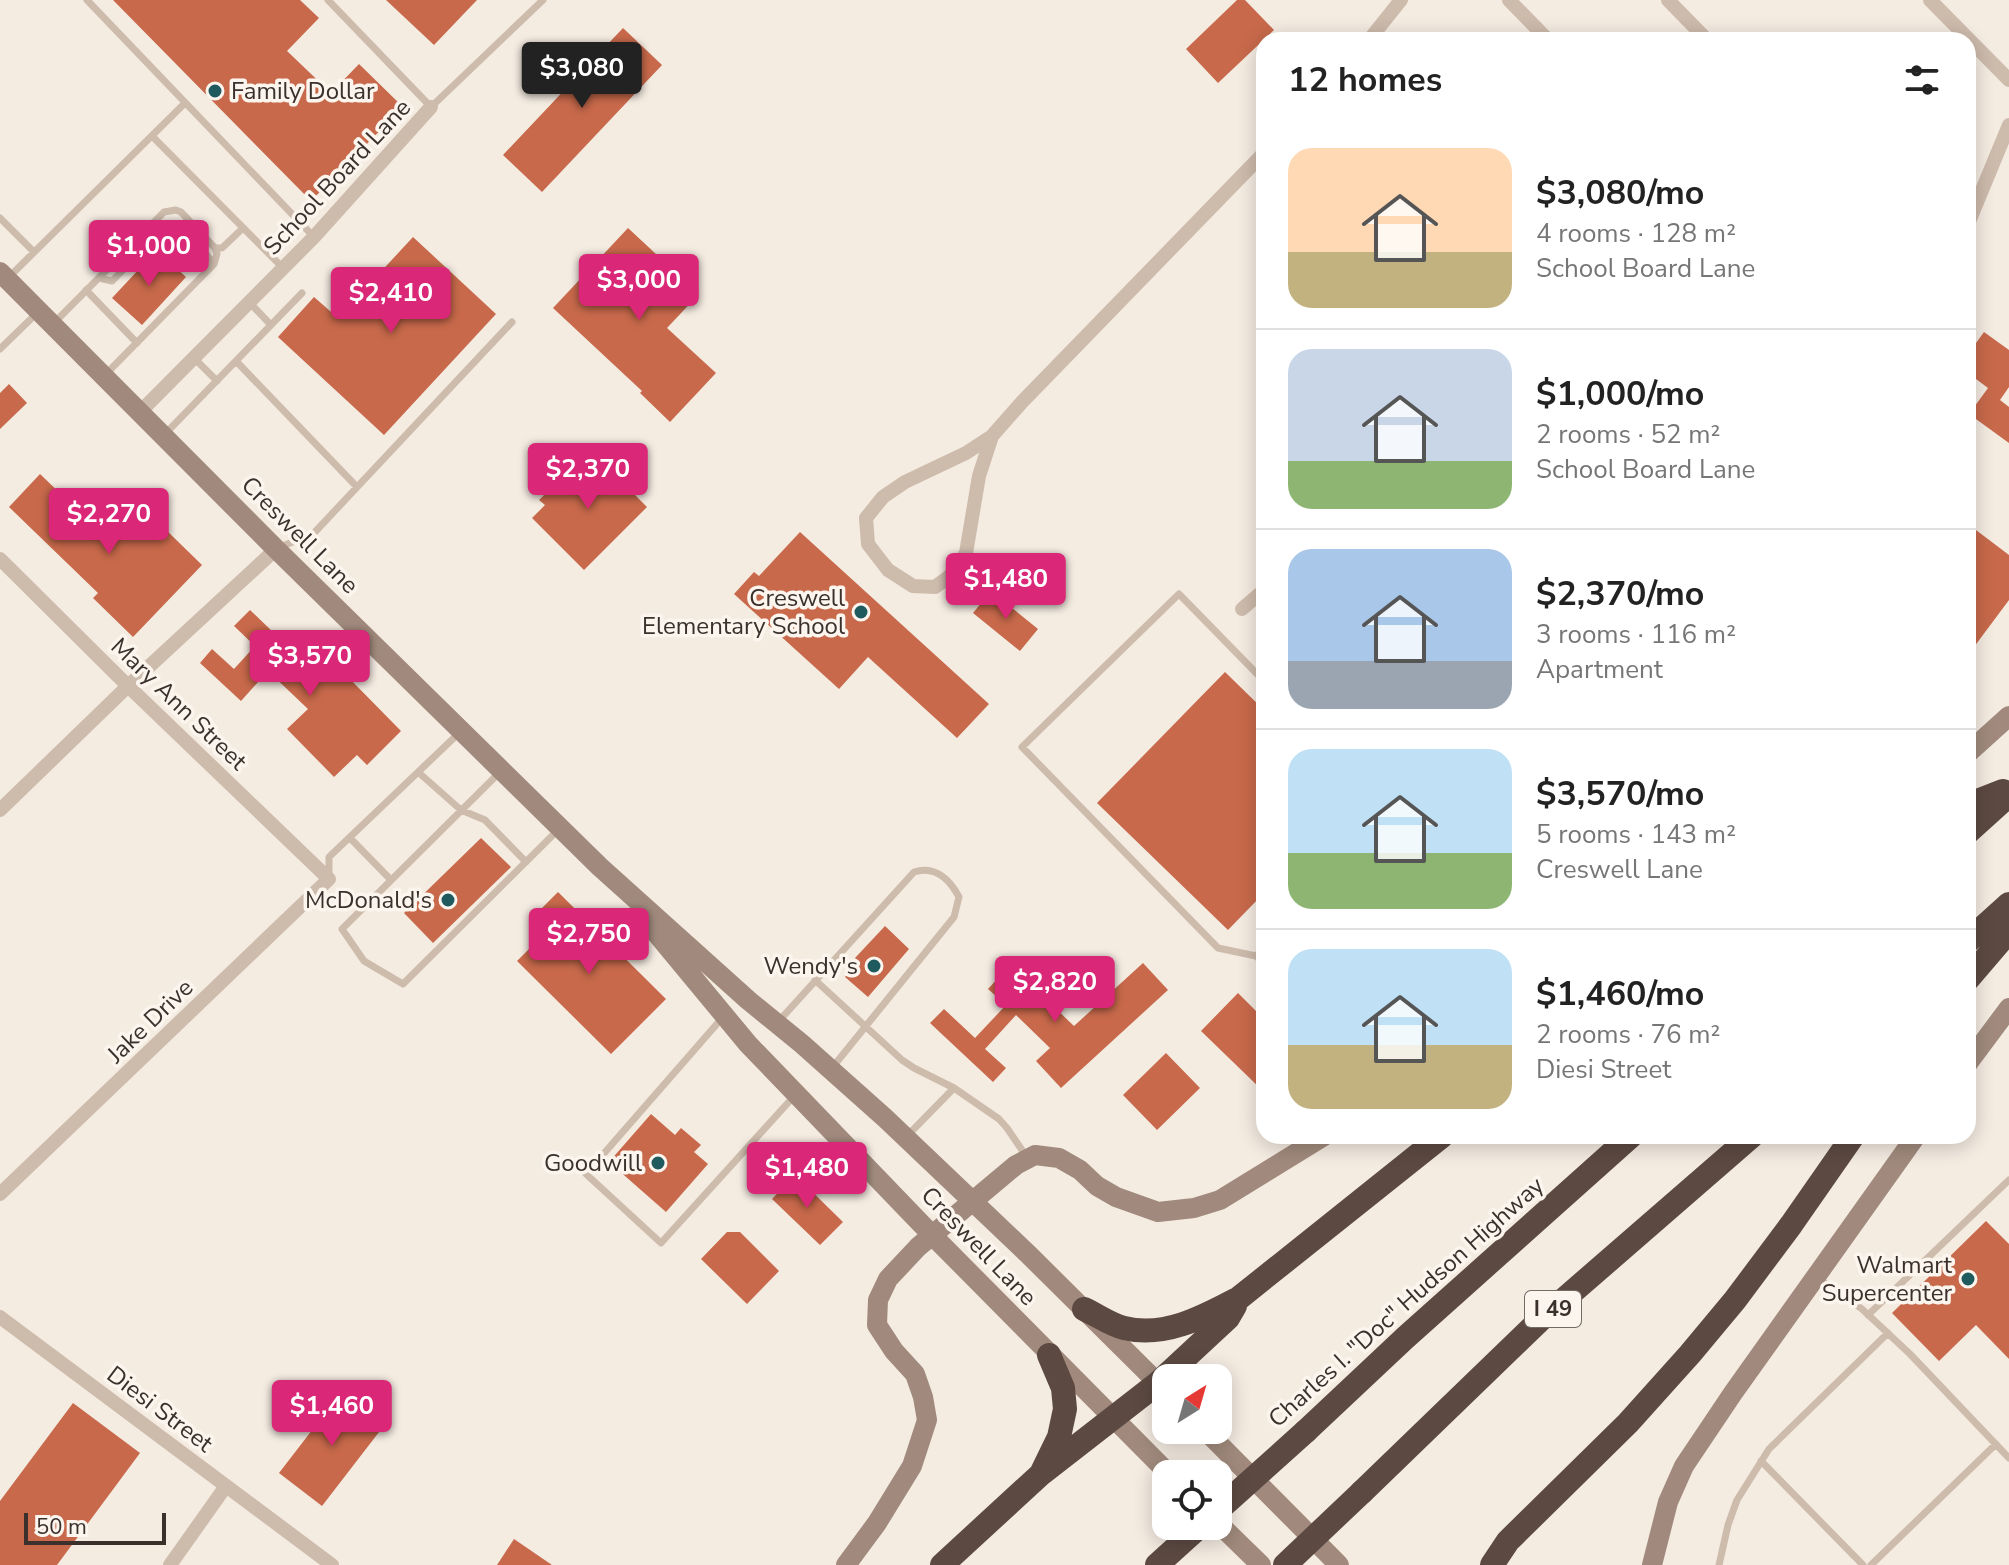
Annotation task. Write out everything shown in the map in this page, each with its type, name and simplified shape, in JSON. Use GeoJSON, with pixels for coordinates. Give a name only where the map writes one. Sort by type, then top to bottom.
{"type":"FeatureCollection","features":[{"type":"Feature","properties":{"kind":"highway"},"geometry":{"type":"LineString","coordinates":[[1976,803],[2009,789]]}},
{"type":"Feature","properties":{"kind":"highway"},"geometry":{"type":"LineString","coordinates":[[1976,825],[2009,795]]}},
{"type":"Feature","properties":{"kind":"highway"},"geometry":{"type":"LineString","coordinates":[[1976,934],[2009,904]]}},
{"type":"Feature","properties":{"kind":"highway"},"geometry":{"type":"LineString","coordinates":[[1976,970],[2009,931]]}},
{"type":"Feature","properties":{"kind":"highway"},"geometry":{"type":"LineString","coordinates":[[1084,1309],[1122,1328],[1146,1331],[1176,1327],[1239,1298],[1432,1144]]}},
{"type":"Feature","properties":{"kind":"highway","name":"Charles I. \"Doc\" Hudson Highway"},"geometry":{"type":"LineString","coordinates":[[1232,1497],[1622,1144]]}},
{"type":"Feature","properties":{"kind":"highway","name":"I 49"},"geometry":{"type":"LineString","coordinates":[[1285,1565],[1539,1321],[1743,1144]]}},
{"type":"Feature","properties":{"kind":"highway"},"geometry":{"type":"LineString","coordinates":[[1481,1565],[1628,1423],[1690,1354],[1735,1300],[1847,1144]]}},
{"type":"Feature","properties":{"kind":"highway"},"geometry":{"type":"LineString","coordinates":[[1184,1364],[1228,1318],[1239,1298]]}},
{"type":"Feature","properties":{"kind":"highway"},"geometry":{"type":"LineString","coordinates":[[1041,1474],[1059,1437],[1065,1409],[1063,1388],[1049,1355]]}},
{"type":"Feature","properties":{"kind":"highway"},"geometry":{"type":"LineString","coordinates":[[942,1565],[1041,1474],[1113,1418],[1152,1393]]}},
{"type":"Feature","properties":{"kind":"highway"},"geometry":{"type":"LineString","coordinates":[[1157,1565],[1185,1540]]}},
{"type":"Feature","properties":{"kind":"highway"},"geometry":{"type":"LineString","coordinates":[[1492,1565],[1508,1541]]}},
{"type":"Feature","properties":{"kind":"main road","name":"Creswell Lane"},"geometry":{"type":"LineString","coordinates":[[3,276],[600,867],[906,1138],[1152,1377]]}},
{"type":"Feature","properties":{"kind":"main road"},"geometry":{"type":"LineString","coordinates":[[1976,746],[2009,716]]}},
{"type":"Feature","properties":{"kind":"main road","name":"Creswell Lane"},"geometry":{"type":"LineString","coordinates":[[600,867],[748,1044],[1155,1460]]}},
{"type":"Feature","properties":{"kind":"main road"},"geometry":{"type":"LineString","coordinates":[[1976,1052],[2009,1008]]}},
{"type":"Feature","properties":{"kind":"main road"},"geometry":{"type":"LineString","coordinates":[[846,1565],[877,1523],[912,1466],[927,1420],[915,1374],[894,1351],[877,1325],[878,1300],[888,1279],[932,1235],[1016,1165],[1035,1155],[1059,1158],[1116,1197],[1158,1212],[1194,1208],[1220,1200],[1311,1144]]}},
{"type":"Feature","properties":{"kind":"main road"},"geometry":{"type":"LineString","coordinates":[[1652,1565],[1664,1513],[1684,1466],[1910,1144]]}},
{"type":"Feature","properties":{"kind":"main road"},"geometry":{"type":"LineString","coordinates":[[1219,1444],[1339,1565]]}},
{"type":"Feature","properties":{"kind":"main road"},"geometry":{"type":"LineString","coordinates":[[1232,1537],[1261,1565]]}},
{"type":"Feature","properties":{"kind":"street"},"geometry":{"type":"LineString","coordinates":[[1375,32],[1401,0]]}},
{"type":"Feature","properties":{"kind":"street"},"geometry":{"type":"LineString","coordinates":[[1509,0],[1540,32]]}},
{"type":"Feature","properties":{"kind":"street"},"geometry":{"type":"LineString","coordinates":[[1668,0],[1699,32]]}},
{"type":"Feature","properties":{"kind":"street"},"geometry":{"type":"LineString","coordinates":[[1930,0],[1962,32]]}},
{"type":"Feature","properties":{"kind":"street"},"geometry":{"type":"LineString","coordinates":[[1976,47],[2009,80]]}},
{"type":"Feature","properties":{"kind":"street","name":"School Board Lane"},"geometry":{"type":"LineString","coordinates":[[140,412],[314,237],[431,107]]}},
{"type":"Feature","properties":{"kind":"street"},"geometry":{"type":"LineString","coordinates":[[1976,209],[2004,156],[2009,125]]}},
{"type":"Feature","properties":{"kind":"street"},"geometry":{"type":"LineString","coordinates":[[992,436],[979,476],[966,553],[950,576],[935,587],[913,586],[888,570],[868,544],[866,518],[883,497],[992,436],[1256,161]]}},
{"type":"Feature","properties":{"kind":"street"},"geometry":{"type":"LineString","coordinates":[[0,810],[276,549]]}},
{"type":"Feature","properties":{"kind":"street","name":"Mary Ann Street"},"geometry":{"type":"LineString","coordinates":[[0,559],[329,879]]}},
{"type":"Feature","properties":{"kind":"street"},"geometry":{"type":"LineString","coordinates":[[1242,609],[1256,597]]}},
{"type":"Feature","properties":{"kind":"street","name":"Jake Drive"},"geometry":{"type":"LineString","coordinates":[[0,1194],[329,879]]}},
{"type":"Feature","properties":{"kind":"street","name":"Diesi Street"},"geometry":{"type":"LineString","coordinates":[[0,1317],[332,1565]]}},
{"type":"Feature","properties":{"kind":"street"},"geometry":{"type":"LineString","coordinates":[[170,1565],[226,1486]]}},
{"type":"Feature","properties":{"kind":"lane"},"geometry":{"type":"LineString","coordinates":[[87,0],[314,237]]}},
{"type":"Feature","properties":{"kind":"lane"},"geometry":{"type":"LineString","coordinates":[[328,0],[431,107],[543,0]]}},
{"type":"Feature","properties":{"kind":"lane"},"geometry":{"type":"LineString","coordinates":[[3,276],[34,252],[185,103]]}},
{"type":"Feature","properties":{"kind":"lane"},"geometry":{"type":"LineString","coordinates":[[152,136],[283,268]]}},
{"type":"Feature","properties":{"kind":"lane"},"geometry":{"type":"LineString","coordinates":[[0,349],[86,290],[164,212],[181,212],[215,248],[214,264],[104,376]]}},
{"type":"Feature","properties":{"kind":"lane"},"geometry":{"type":"LineString","coordinates":[[0,218],[34,252]]}},
{"type":"Feature","properties":{"kind":"lane"},"geometry":{"type":"LineString","coordinates":[[99,278],[112,281],[162,231],[169,228],[185,233],[214,264]]}},
{"type":"Feature","properties":{"kind":"lane"},"geometry":{"type":"LineString","coordinates":[[215,248],[222,248],[243,228]]}},
{"type":"Feature","properties":{"kind":"lane"},"geometry":{"type":"LineString","coordinates":[[86,290],[137,343]]}},
{"type":"Feature","properties":{"kind":"lane"},"geometry":{"type":"LineString","coordinates":[[164,435],[302,293]]}},
{"type":"Feature","properties":{"kind":"lane"},"geometry":{"type":"LineString","coordinates":[[249,302],[271,325]]}},
{"type":"Feature","properties":{"kind":"lane"},"geometry":{"type":"LineString","coordinates":[[276,549],[314,533],[512,322]]}},
{"type":"Feature","properties":{"kind":"lane"},"geometry":{"type":"LineString","coordinates":[[193,357],[217,381]]}},
{"type":"Feature","properties":{"kind":"lane"},"geometry":{"type":"LineString","coordinates":[[236,361],[357,487]]}},
{"type":"Feature","properties":{"kind":"lane"},"geometry":{"type":"LineString","coordinates":[[1256,673],[1179,594],[1022,747],[1218,948],[1256,956]]}},
{"type":"Feature","properties":{"kind":"lane"},"geometry":{"type":"LineString","coordinates":[[329,879],[329,857],[461,730]]}},
{"type":"Feature","properties":{"kind":"lane"},"geometry":{"type":"LineString","coordinates":[[502,770],[342,929],[364,961],[403,984],[560,827]]}},
{"type":"Feature","properties":{"kind":"lane"},"geometry":{"type":"LineString","coordinates":[[418,772],[461,810],[485,820],[526,862]]}},
{"type":"Feature","properties":{"kind":"lane"},"geometry":{"type":"LineString","coordinates":[[350,838],[391,880]]}},
{"type":"Feature","properties":{"kind":"lane"},"geometry":{"type":"LineString","coordinates":[[776,1023],[914,872],[923,869],[940,874],[959,897],[954,917],[831,1070]]}},
{"type":"Feature","properties":{"kind":"lane"},"geometry":{"type":"LineString","coordinates":[[815,980],[902,1060],[954,1088],[999,1119],[1028,1159]]}},
{"type":"Feature","properties":{"kind":"lane"},"geometry":{"type":"LineString","coordinates":[[724,1015],[586,1174],[661,1243],[796,1094]]}},
{"type":"Feature","properties":{"kind":"lane"},"geometry":{"type":"LineString","coordinates":[[906,1138],[954,1088]]}},
{"type":"Feature","properties":{"kind":"lane"},"geometry":{"type":"LineString","coordinates":[[1868,1315],[2009,1180]]}},
{"type":"Feature","properties":{"kind":"lane"},"geometry":{"type":"LineString","coordinates":[[1816,1276],[1888,1333],[2009,1458]]}},
{"type":"Feature","properties":{"kind":"lane"},"geometry":{"type":"LineString","coordinates":[[1719,1565],[1737,1500],[1761,1461],[1785,1433],[1888,1333]]}},
{"type":"Feature","properties":{"kind":"lane"},"geometry":{"type":"LineString","coordinates":[[1871,1565],[1996,1444]]}},
{"type":"Feature","properties":{"kind":"lane"},"geometry":{"type":"LineString","coordinates":[[1761,1461],[1863,1565]]}},
{"type":"Feature","properties":{"kind":"building"},"geometry":{"type":"Polygon","coordinates":[[[113,0],[300,0],[319,18],[287,51],[331,93],[359,64],[403,107],[311,201],[113,0]]]}},
{"type":"Feature","properties":{"kind":"building"},"geometry":{"type":"Polygon","coordinates":[[[386,0],[477,0],[434,45],[386,0]]]}},
{"type":"Feature","properties":{"kind":"building"},"geometry":{"type":"Polygon","coordinates":[[[1237,0],[1245,0],[1274,30],[1256,32],[1256,47],[1218,83],[1186,49],[1237,0]]]}},
{"type":"Feature","properties":{"kind":"building"},"geometry":{"type":"Polygon","coordinates":[[[623,28],[662,65],[542,192],[503,155],[623,28]]]}},
{"type":"Feature","properties":{"kind":"building"},"geometry":{"type":"Polygon","coordinates":[[[628,228],[699,294],[667,328],[716,373],[670,422],[640,393],[642,391],[553,308],[628,228]]]}},
{"type":"Feature","properties":{"kind":"building"},"geometry":{"type":"Polygon","coordinates":[[[413,237],[496,314],[384,435],[278,337],[314,297],[338,318],[413,237]]]}},
{"type":"Feature","properties":{"kind":"building"},"geometry":{"type":"Polygon","coordinates":[[[157,250],[186,277],[142,325],[112,298],[157,250]]]}},
{"type":"Feature","properties":{"kind":"building"},"geometry":{"type":"Polygon","coordinates":[[[1984,332],[2009,350],[2009,387],[2000,400],[2009,407],[2009,443],[1976,419],[1976,404],[1988,388],[1976,379],[1976,343],[1984,332]]]}},
{"type":"Feature","properties":{"kind":"building"},"geometry":{"type":"Polygon","coordinates":[[[9,384],[27,403],[0,429],[0,393],[9,384]]]}},
{"type":"Feature","properties":{"kind":"building"},"geometry":{"type":"Polygon","coordinates":[[[596,456],[647,507],[584,570],[532,518],[545,505],[539,500],[578,462],[584,468],[596,456]]]}},
{"type":"Feature","properties":{"kind":"building"},"geometry":{"type":"Polygon","coordinates":[[[40,474],[113,544],[133,522],[150,539],[162,526],[202,565],[133,637],[93,598],[98,593],[9,507],[40,474]]]}},
{"type":"Feature","properties":{"kind":"building"},"geometry":{"type":"Polygon","coordinates":[[[1976,530],[2009,555],[2009,600],[1976,644],[1976,530]]]}},
{"type":"Feature","properties":{"kind":"building"},"geometry":{"type":"Polygon","coordinates":[[[800,532],[989,704],[957,738],[868,657],[839,689],[734,594],[754,572],[759,576],[800,532]]]}},
{"type":"Feature","properties":{"kind":"building"},"geometry":{"type":"Polygon","coordinates":[[[991,591],[1038,629],[1020,651],[973,613],[991,591]]]}},
{"type":"Feature","properties":{"kind":"building"},"geometry":{"type":"Polygon","coordinates":[[[250,610],[301,659],[311,648],[341,676],[344,673],[401,731],[367,765],[357,755],[334,777],[287,729],[308,709],[268,671],[241,701],[200,663],[212,649],[234,669],[255,646],[234,626],[250,610]]]}},
{"type":"Feature","properties":{"kind":"building"},"geometry":{"type":"Polygon","coordinates":[[[1225,672],[1256,702],[1256,901],[1228,930],[1097,803],[1225,672]]]}},
{"type":"Feature","properties":{"kind":"building"},"geometry":{"type":"Polygon","coordinates":[[[481,838],[511,867],[433,943],[404,913],[481,838]]]}},
{"type":"Feature","properties":{"kind":"building"},"geometry":{"type":"Polygon","coordinates":[[[558,892],[666,999],[611,1054],[517,961],[549,929],[535,915],[558,892]]]}},
{"type":"Feature","properties":{"kind":"building","name":"Wendy's"},"geometry":{"type":"Polygon","coordinates":[[[885,926],[909,949],[868,997],[845,977],[859,962],[855,958],[885,926]]]}},
{"type":"Feature","properties":{"kind":"building"},"geometry":{"type":"Polygon","coordinates":[[[1143,963],[1168,990],[1061,1088],[1036,1061],[1050,1048],[1016,1015],[985,1049],[1006,1068],[993,1082],[930,1023],[944,1009],[975,1038],[1006,1005],[988,989],[1010,965],[1074,1026],[1143,963]]]}},
{"type":"Feature","properties":{"kind":"building"},"geometry":{"type":"Polygon","coordinates":[[[1238,993],[1256,1011],[1256,1084],[1201,1031],[1238,993]]]}},
{"type":"Feature","properties":{"kind":"building"},"geometry":{"type":"Polygon","coordinates":[[[1166,1053],[1200,1088],[1157,1130],[1123,1095],[1166,1053]]]}},
{"type":"Feature","properties":{"kind":"building","name":"Goodwill"},"geometry":{"type":"Polygon","coordinates":[[[651,1114],[675,1135],[681,1128],[701,1145],[694,1152],[708,1164],[666,1212],[609,1162],[651,1114]]]}},
{"type":"Feature","properties":{"kind":"building"},"geometry":{"type":"Polygon","coordinates":[[[795,1175],[843,1222],[820,1245],[772,1199],[795,1175]]]}},
{"type":"Feature","properties":{"kind":"building","name":"Walmart Supercenter"},"geometry":{"type":"Polygon","coordinates":[[[1986,1221],[2009,1244],[2009,1359],[1976,1325],[1939,1361],[1892,1313],[1986,1221]]]}},
{"type":"Feature","properties":{"kind":"building"},"geometry":{"type":"Polygon","coordinates":[[[727,1232],[740,1232],[779,1271],[747,1304],[701,1259],[727,1232]]]}},
{"type":"Feature","properties":{"kind":"building"},"geometry":{"type":"Polygon","coordinates":[[[343,1390],[386,1423],[322,1506],[279,1473],[343,1390]]]}},
{"type":"Feature","properties":{"kind":"building"},"geometry":{"type":"Polygon","coordinates":[[[73,1403],[140,1453],[57,1565],[0,1565],[0,1501],[73,1403]]]}},
{"type":"Feature","properties":{"kind":"building"},"geometry":{"type":"Polygon","coordinates":[[[514,1539],[552,1565],[497,1565],[514,1539]]]}},
{"type":"Feature","properties":{"kind":"place","name":"Family Dollar"},"geometry":{"type":"Point","coordinates":[215,91]}},
{"type":"Feature","properties":{"kind":"place","name":"Creswell Elementary School"},"geometry":{"type":"Point","coordinates":[861,612]}},
{"type":"Feature","properties":{"kind":"place","name":"McDonald's"},"geometry":{"type":"Point","coordinates":[448,900]}},
{"type":"Feature","properties":{"kind":"place","name":"Wendy's"},"geometry":{"type":"Point","coordinates":[874,966]}},
{"type":"Feature","properties":{"kind":"place","name":"Goodwill"},"geometry":{"type":"Point","coordinates":[658,1163]}},
{"type":"Feature","properties":{"kind":"place","name":"Walmart Supercenter"},"geometry":{"type":"Point","coordinates":[1968,1279]}}]}
